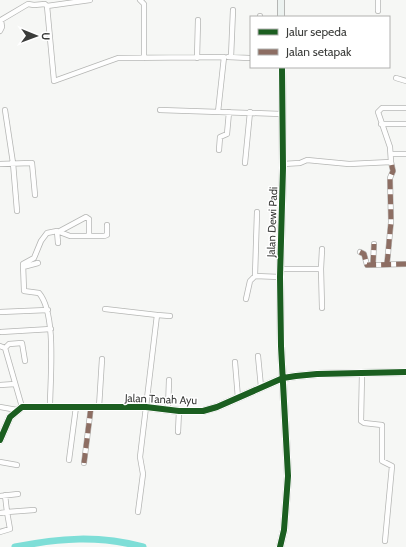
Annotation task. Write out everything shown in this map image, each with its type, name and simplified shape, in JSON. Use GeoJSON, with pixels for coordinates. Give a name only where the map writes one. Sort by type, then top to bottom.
{"type":"FeatureCollection","features":[{"type":"Feature","properties":{"kind":"street"},"geometry":{"type":"LineString","coordinates":[[0,31],[2,28],[1,20],[28,4],[45,4],[47,6],[90,0]]}},
{"type":"Feature","properties":{"kind":"street"},"geometry":{"type":"LineString","coordinates":[[140,0],[144,4],[144,58]]}},
{"type":"Feature","properties":{"kind":"street"},"geometry":{"type":"LineString","coordinates":[[281,0],[281,16]]}},
{"type":"Feature","properties":{"kind":"street"},"geometry":{"type":"LineString","coordinates":[[378,0],[378,11]]}},
{"type":"Feature","properties":{"kind":"street"},"geometry":{"type":"LineString","coordinates":[[47,6],[54,81],[114,59],[249,58]]}},
{"type":"Feature","properties":{"kind":"street"},"geometry":{"type":"LineString","coordinates":[[231,57],[233,10]]}},
{"type":"Feature","properties":{"kind":"street"},"geometry":{"type":"LineString","coordinates":[[197,58],[198,20]]}},
{"type":"Feature","properties":{"kind":"street"},"geometry":{"type":"LineString","coordinates":[[218,112],[224,57]]}},
{"type":"Feature","properties":{"kind":"street","name":"Jalan Dewi Padi"},"geometry":{"type":"LineString","coordinates":[[280,547],[284,530],[288,476],[280,277],[283,202],[281,114],[282,68]]}},
{"type":"Feature","properties":{"kind":"street"},"geometry":{"type":"LineString","coordinates":[[396,78],[406,81]]}},
{"type":"Feature","properties":{"kind":"street"},"geometry":{"type":"LineString","coordinates":[[386,264],[390,243],[392,200],[390,181],[392,171],[392,154],[378,114],[380,109],[406,108]]}},
{"type":"Feature","properties":{"kind":"street"},"geometry":{"type":"LineString","coordinates":[[5,110],[13,163],[17,211]]}},
{"type":"Feature","properties":{"kind":"street"},"geometry":{"type":"LineString","coordinates":[[160,110],[281,114]]}},
{"type":"Feature","properties":{"kind":"street"},"geometry":{"type":"LineString","coordinates":[[219,150],[220,137],[227,134],[230,112]]}},
{"type":"Feature","properties":{"kind":"street"},"geometry":{"type":"LineString","coordinates":[[245,163],[250,112]]}},
{"type":"Feature","properties":{"kind":"street"},"geometry":{"type":"LineString","coordinates":[[381,124],[406,124]]}},
{"type":"Feature","properties":{"kind":"street"},"geometry":{"type":"LineString","coordinates":[[392,154],[406,154]]}},
{"type":"Feature","properties":{"kind":"street"},"geometry":{"type":"LineString","coordinates":[[283,166],[300,163],[307,160],[349,164],[391,162]]}},
{"type":"Feature","properties":{"kind":"street"},"geometry":{"type":"LineString","coordinates":[[0,164],[32,163],[35,195]]}},
{"type":"Feature","properties":{"kind":"street"},"geometry":{"type":"LineString","coordinates":[[246,299],[250,281],[255,276],[257,212]]}},
{"type":"Feature","properties":{"kind":"street"},"geometry":{"type":"LineString","coordinates":[[50,407],[51,330],[48,310],[39,293],[24,291],[23,268],[24,264],[37,254],[44,236],[51,232],[59,231],[86,217],[90,219],[89,236]]}},
{"type":"Feature","properties":{"kind":"street"},"geometry":{"type":"LineString","coordinates":[[59,231],[70,236],[106,236],[107,225]]}},
{"type":"Feature","properties":{"kind":"street"},"geometry":{"type":"LineString","coordinates":[[58,243],[59,231]]}},
{"type":"Feature","properties":{"kind":"street"},"geometry":{"type":"LineString","coordinates":[[373,265],[374,244]]}},
{"type":"Feature","properties":{"kind":"street"},"geometry":{"type":"LineString","coordinates":[[322,249],[322,308]]}},
{"type":"Feature","properties":{"kind":"street"},"geometry":{"type":"LineString","coordinates":[[360,252],[364,254],[366,264],[406,264]]}},
{"type":"Feature","properties":{"kind":"street"},"geometry":{"type":"LineString","coordinates":[[23,268],[38,263]]}},
{"type":"Feature","properties":{"kind":"street"},"geometry":{"type":"LineString","coordinates":[[281,269],[321,270]]}},
{"type":"Feature","properties":{"kind":"street"},"geometry":{"type":"LineString","coordinates":[[255,276],[280,277]]}},
{"type":"Feature","properties":{"kind":"street"},"geometry":{"type":"LineString","coordinates":[[105,309],[170,316]]}},
{"type":"Feature","properties":{"kind":"street"},"geometry":{"type":"LineString","coordinates":[[0,312],[48,310]]}},
{"type":"Feature","properties":{"kind":"street"},"geometry":{"type":"LineString","coordinates":[[138,512],[143,474],[140,456],[157,315]]}},
{"type":"Feature","properties":{"kind":"street"},"geometry":{"type":"LineString","coordinates":[[1,332],[51,330]]}},
{"type":"Feature","properties":{"kind":"street"},"geometry":{"type":"LineString","coordinates":[[6,348],[9,344],[22,343],[25,361]]}},
{"type":"Feature","properties":{"kind":"street"},"geometry":{"type":"LineString","coordinates":[[0,346],[6,348]]}},
{"type":"Feature","properties":{"kind":"street"},"geometry":{"type":"LineString","coordinates":[[6,348],[20,409]]}},
{"type":"Feature","properties":{"kind":"street"},"geometry":{"type":"LineString","coordinates":[[258,356],[261,387]]}},
{"type":"Feature","properties":{"kind":"street"},"geometry":{"type":"LineString","coordinates":[[99,407],[102,358]]}},
{"type":"Feature","properties":{"kind":"street"},"geometry":{"type":"LineString","coordinates":[[235,362],[238,398]]}},
{"type":"Feature","properties":{"kind":"street"},"geometry":{"type":"LineString","coordinates":[[362,372],[361,421],[364,423],[382,425],[382,461],[392,466],[385,541]]}},
{"type":"Feature","properties":{"kind":"street","name":"Jalan Tanah Ayu"},"geometry":{"type":"LineString","coordinates":[[20,409],[50,407],[146,407],[179,411],[212,409],[283,378],[310,374],[406,372]]}},
{"type":"Feature","properties":{"kind":"street"},"geometry":{"type":"LineString","coordinates":[[168,409],[169,380]]}},
{"type":"Feature","properties":{"kind":"street"},"geometry":{"type":"LineString","coordinates":[[0,385],[15,384]]}},
{"type":"Feature","properties":{"kind":"street"},"geometry":{"type":"LineString","coordinates":[[0,407],[20,409]]}},
{"type":"Feature","properties":{"kind":"street"},"geometry":{"type":"LineString","coordinates":[[70,460],[76,407]]}},
{"type":"Feature","properties":{"kind":"street"},"geometry":{"type":"LineString","coordinates":[[84,463],[91,407]]}},
{"type":"Feature","properties":{"kind":"street"},"geometry":{"type":"LineString","coordinates":[[0,440],[10,417],[20,409]]}},
{"type":"Feature","properties":{"kind":"street"},"geometry":{"type":"LineString","coordinates":[[178,432],[179,411]]}},
{"type":"Feature","properties":{"kind":"street"},"geometry":{"type":"LineString","coordinates":[[0,462],[16,465]]}},
{"type":"Feature","properties":{"kind":"street"},"geometry":{"type":"LineString","coordinates":[[0,532],[10,529],[2,496],[18,494]]}},
{"type":"Feature","properties":{"kind":"street"},"geometry":{"type":"LineString","coordinates":[[0,513],[34,510]]}},
{"type":"Feature","properties":{"kind":"waterway"},"geometry":{"type":"LineString","coordinates":[[15,547],[79,539],[95,539],[127,543],[143,547]]}},
{"type":"Feature","properties":{"kind":"marked path"},"geometry":{"type":"LineString","coordinates":[[387,264],[391,222],[390,178],[393,171],[391,162]]}},
{"type":"Feature","properties":{"kind":"marked path"},"geometry":{"type":"LineString","coordinates":[[373,265],[374,244]]}},
{"type":"Feature","properties":{"kind":"marked path"},"geometry":{"type":"LineString","coordinates":[[360,252],[364,254],[367,265],[406,264]]}},
{"type":"Feature","properties":{"kind":"marked path"},"geometry":{"type":"LineString","coordinates":[[84,463],[91,407]]}},
{"type":"Feature","properties":{"kind":"cycle path"},"geometry":{"type":"LineString","coordinates":[[280,547],[284,530],[288,476],[281,346],[280,277],[283,168],[282,68]]}},
{"type":"Feature","properties":{"kind":"cycle path"},"geometry":{"type":"LineString","coordinates":[[0,440],[10,417],[22,407],[146,407],[179,411],[203,411],[217,407],[283,378],[317,374],[406,372]]}}]}
